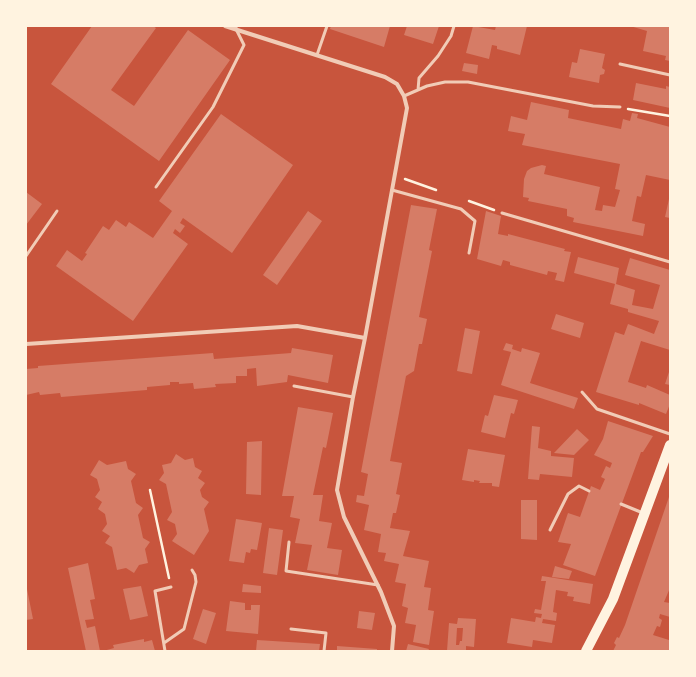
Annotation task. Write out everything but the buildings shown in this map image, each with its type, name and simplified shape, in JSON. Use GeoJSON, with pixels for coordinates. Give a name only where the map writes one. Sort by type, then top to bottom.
{"type":"FeatureCollection","features":[{"type":"Feature","properties":{"kind":"main road"},"geometry":{"type":"LineString","coordinates":[[586,651],[613,599],[670,445]]}},
{"type":"Feature","properties":{"kind":"street"},"geometry":{"type":"LineString","coordinates":[[225,26],[236,28],[384,77],[397,84],[404,96],[406,108],[353,397],[338,490],[344,517],[378,585],[394,626],[392,651]]}},
{"type":"Feature","properties":{"kind":"street"},"geometry":{"type":"LineString","coordinates":[[26,344],[297,326],[365,338]]}},
{"type":"Feature","properties":{"kind":"lane"},"geometry":{"type":"LineString","coordinates":[[318,55],[327,26]]}},
{"type":"Feature","properties":{"kind":"lane"},"geometry":{"type":"LineString","coordinates":[[418,90],[419,78],[438,56],[451,36],[454,26]]}},
{"type":"Feature","properties":{"kind":"lane"},"geometry":{"type":"LineString","coordinates":[[156,187],[213,107],[244,45],[236,28]]}},
{"type":"Feature","properties":{"kind":"lane"},"geometry":{"type":"LineString","coordinates":[[620,64],[670,75]]}},
{"type":"Feature","properties":{"kind":"lane"},"geometry":{"type":"LineString","coordinates":[[404,96],[445,82],[468,82],[593,106],[620,107]]}},
{"type":"Feature","properties":{"kind":"lane"},"geometry":{"type":"LineString","coordinates":[[392,190],[461,209],[475,221],[469,253]]}},
{"type":"Feature","properties":{"kind":"lane"},"geometry":{"type":"LineString","coordinates":[[26,256],[57,211]]}},
{"type":"Feature","properties":{"kind":"lane"},"geometry":{"type":"LineString","coordinates":[[502,213],[670,262]]}},
{"type":"Feature","properties":{"kind":"lane"},"geometry":{"type":"LineString","coordinates":[[294,386],[353,397]]}},
{"type":"Feature","properties":{"kind":"lane"},"geometry":{"type":"LineString","coordinates":[[582,392],[597,410],[670,434]]}},
{"type":"Feature","properties":{"kind":"lane"},"geometry":{"type":"LineString","coordinates":[[550,530],[568,494],[579,486],[589,490]]}},
{"type":"Feature","properties":{"kind":"lane"},"geometry":{"type":"LineString","coordinates":[[621,504],[644,514]]}},
{"type":"Feature","properties":{"kind":"lane"},"geometry":{"type":"LineString","coordinates":[[289,542],[286,571],[378,585]]}},
{"type":"Feature","properties":{"kind":"lane"},"geometry":{"type":"LineString","coordinates":[[164,643],[184,629],[196,582],[195,575],[192,570]]}},
{"type":"Feature","properties":{"kind":"lane"},"geometry":{"type":"LineString","coordinates":[[165,651],[155,590],[171,587]]}},
{"type":"Feature","properties":{"kind":"lane"},"geometry":{"type":"LineString","coordinates":[[291,629],[326,633],[324,651]]}},
{"type":"Feature","properties":{"kind":"path"},"geometry":{"type":"LineString","coordinates":[[620,107],[670,116]]}},
{"type":"Feature","properties":{"kind":"path"},"geometry":{"type":"LineString","coordinates":[[150,490],[171,587]]}}]}
